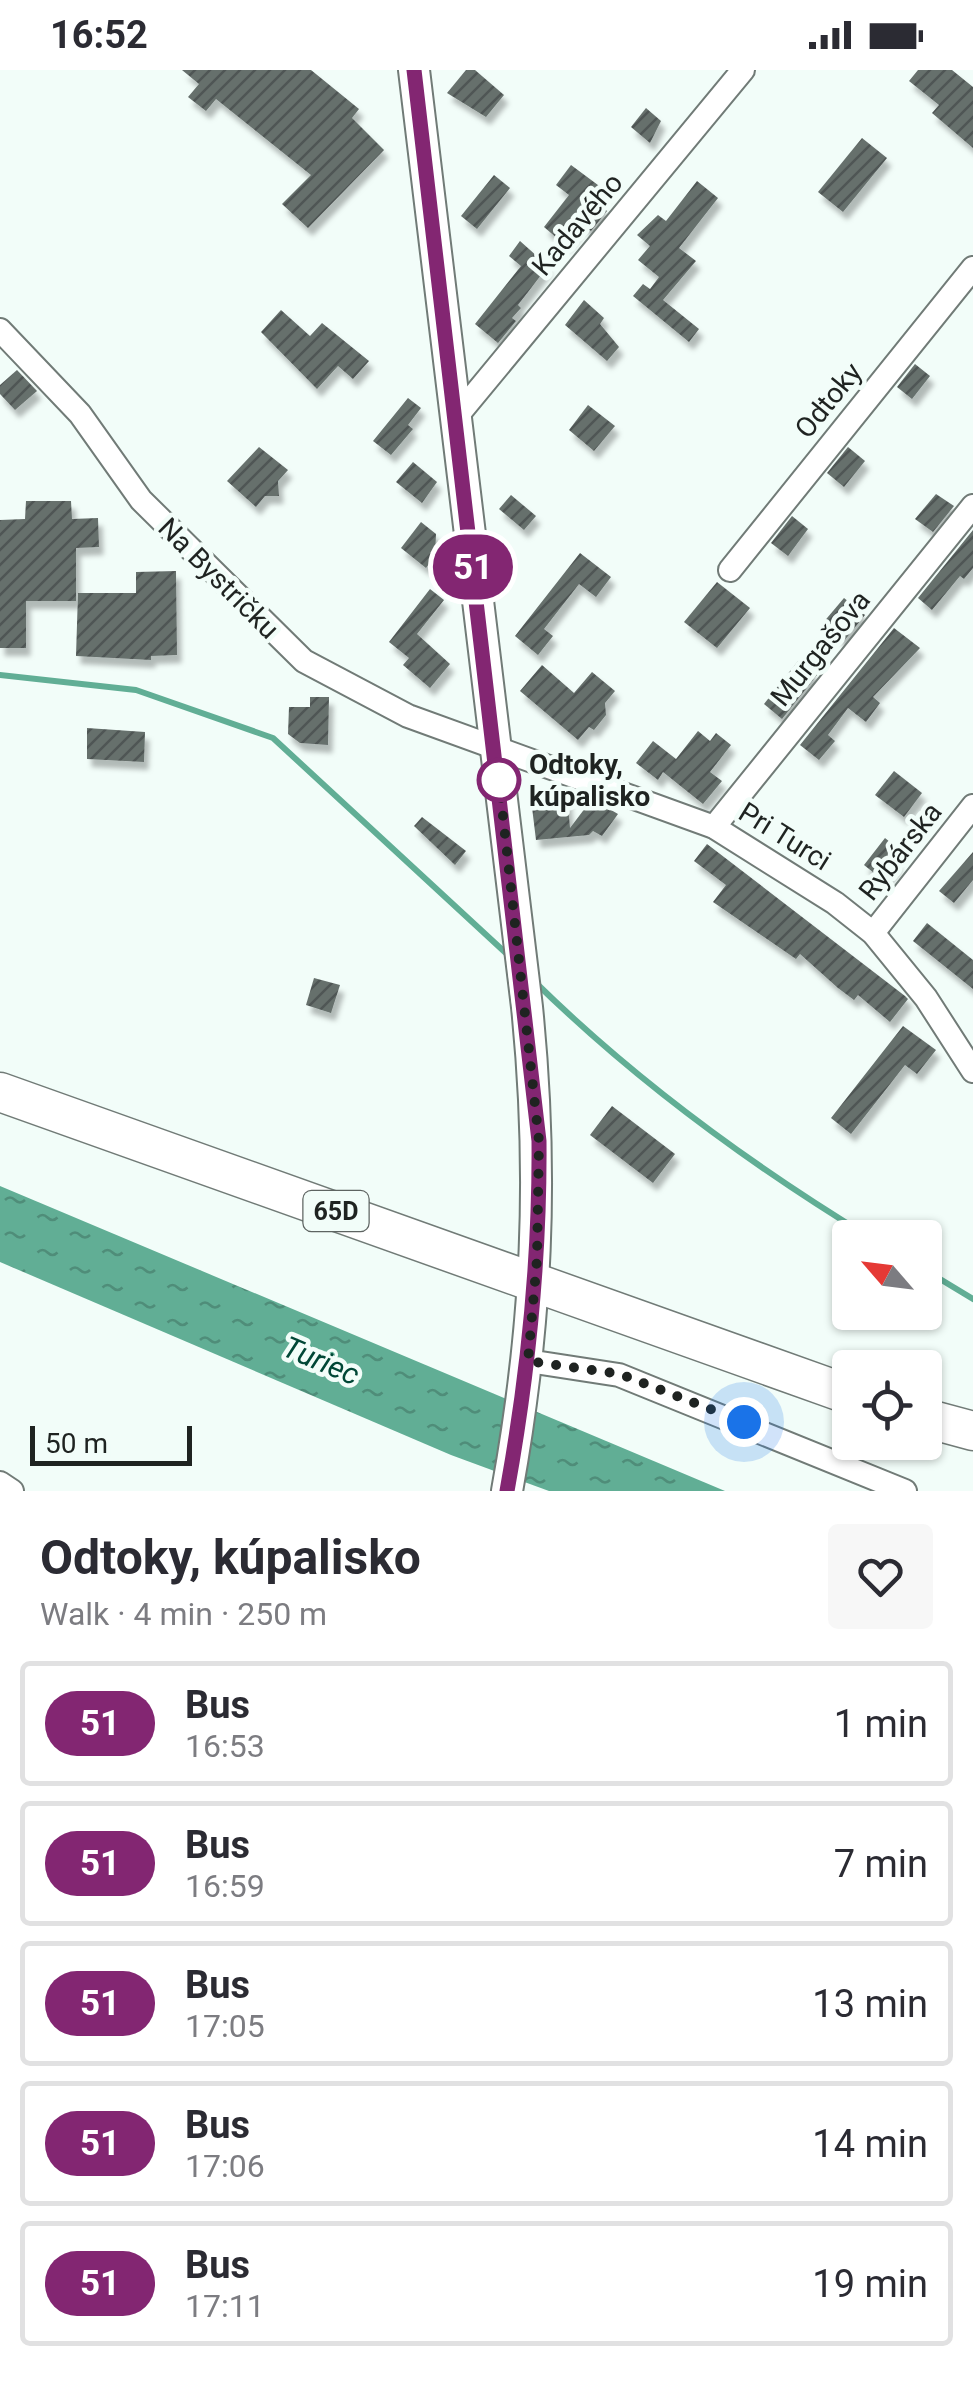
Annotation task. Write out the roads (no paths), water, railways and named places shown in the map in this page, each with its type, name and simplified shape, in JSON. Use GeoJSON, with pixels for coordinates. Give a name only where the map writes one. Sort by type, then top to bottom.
{"type":"FeatureCollection","features":[{"type":"Feature","properties":{"kind":"main road","name":"65D"},"geometry":{"type":"LineString","coordinates":[[0,1092],[832,1389]]}},
{"type":"Feature","properties":{"kind":"main road"},"geometry":{"type":"LineString","coordinates":[[942,1423],[973,1431]]}},
{"type":"Feature","properties":{"kind":"street"},"geometry":{"type":"LineString","coordinates":[[414,70],[527,1008],[539,1141],[535,1281],[527,1371],[507,1491]]}},
{"type":"Feature","properties":{"kind":"street","name":"Kadavého"},"geometry":{"type":"LineString","coordinates":[[457,416],[743,70]]}},
{"type":"Feature","properties":{"kind":"street","name":"Odtoky"},"geometry":{"type":"LineString","coordinates":[[730,570],[973,268]]}},
{"type":"Feature","properties":{"kind":"street","name":"Na Bystričku"},"geometry":{"type":"LineString","coordinates":[[0,330],[80,414],[142,500],[304,662],[380,705],[496,750]]}},
{"type":"Feature","properties":{"kind":"street","name":"Murgašova"},"geometry":{"type":"LineString","coordinates":[[714,827],[973,506]]}},
{"type":"Feature","properties":{"kind":"street","name":"Pri Turci"},"geometry":{"type":"LineString","coordinates":[[496,750],[714,827],[834,902],[873,934],[926,998],[973,1071]]}},
{"type":"Feature","properties":{"kind":"street","name":"Rybárska"},"geometry":{"type":"LineString","coordinates":[[873,934],[973,806]]}},
{"type":"Feature","properties":{"kind":"street"},"geometry":{"type":"LineString","coordinates":[[527,1371],[620,1374],[905,1491]]}},
{"type":"Feature","properties":{"kind":"street"},"geometry":{"type":"LineString","coordinates":[[0,1483],[12,1491]]}},
{"type":"Feature","properties":{"kind":"water","name":"Turiec"},"geometry":{"type":"Polygon","coordinates":[[[0,1186],[725,1491],[549,1491],[451,1455],[0,1262],[0,1186]]]}},
{"type":"Feature","properties":{"kind":"waterway"},"geometry":{"type":"LineString","coordinates":[[0,675],[136,690],[273,738],[508,955]]}},
{"type":"Feature","properties":{"kind":"waterway"},"geometry":{"type":"LineString","coordinates":[[535,982],[654,1087],[782,1181],[843,1220]]}},
{"type":"Feature","properties":{"kind":"waterway"},"geometry":{"type":"LineString","coordinates":[[942,1280],[973,1299]]}},
{"type":"Feature","properties":{"kind":"place","name":"Odtoky, kúpalisko"},"geometry":{"type":"Point","coordinates":[499,780]}}]}
